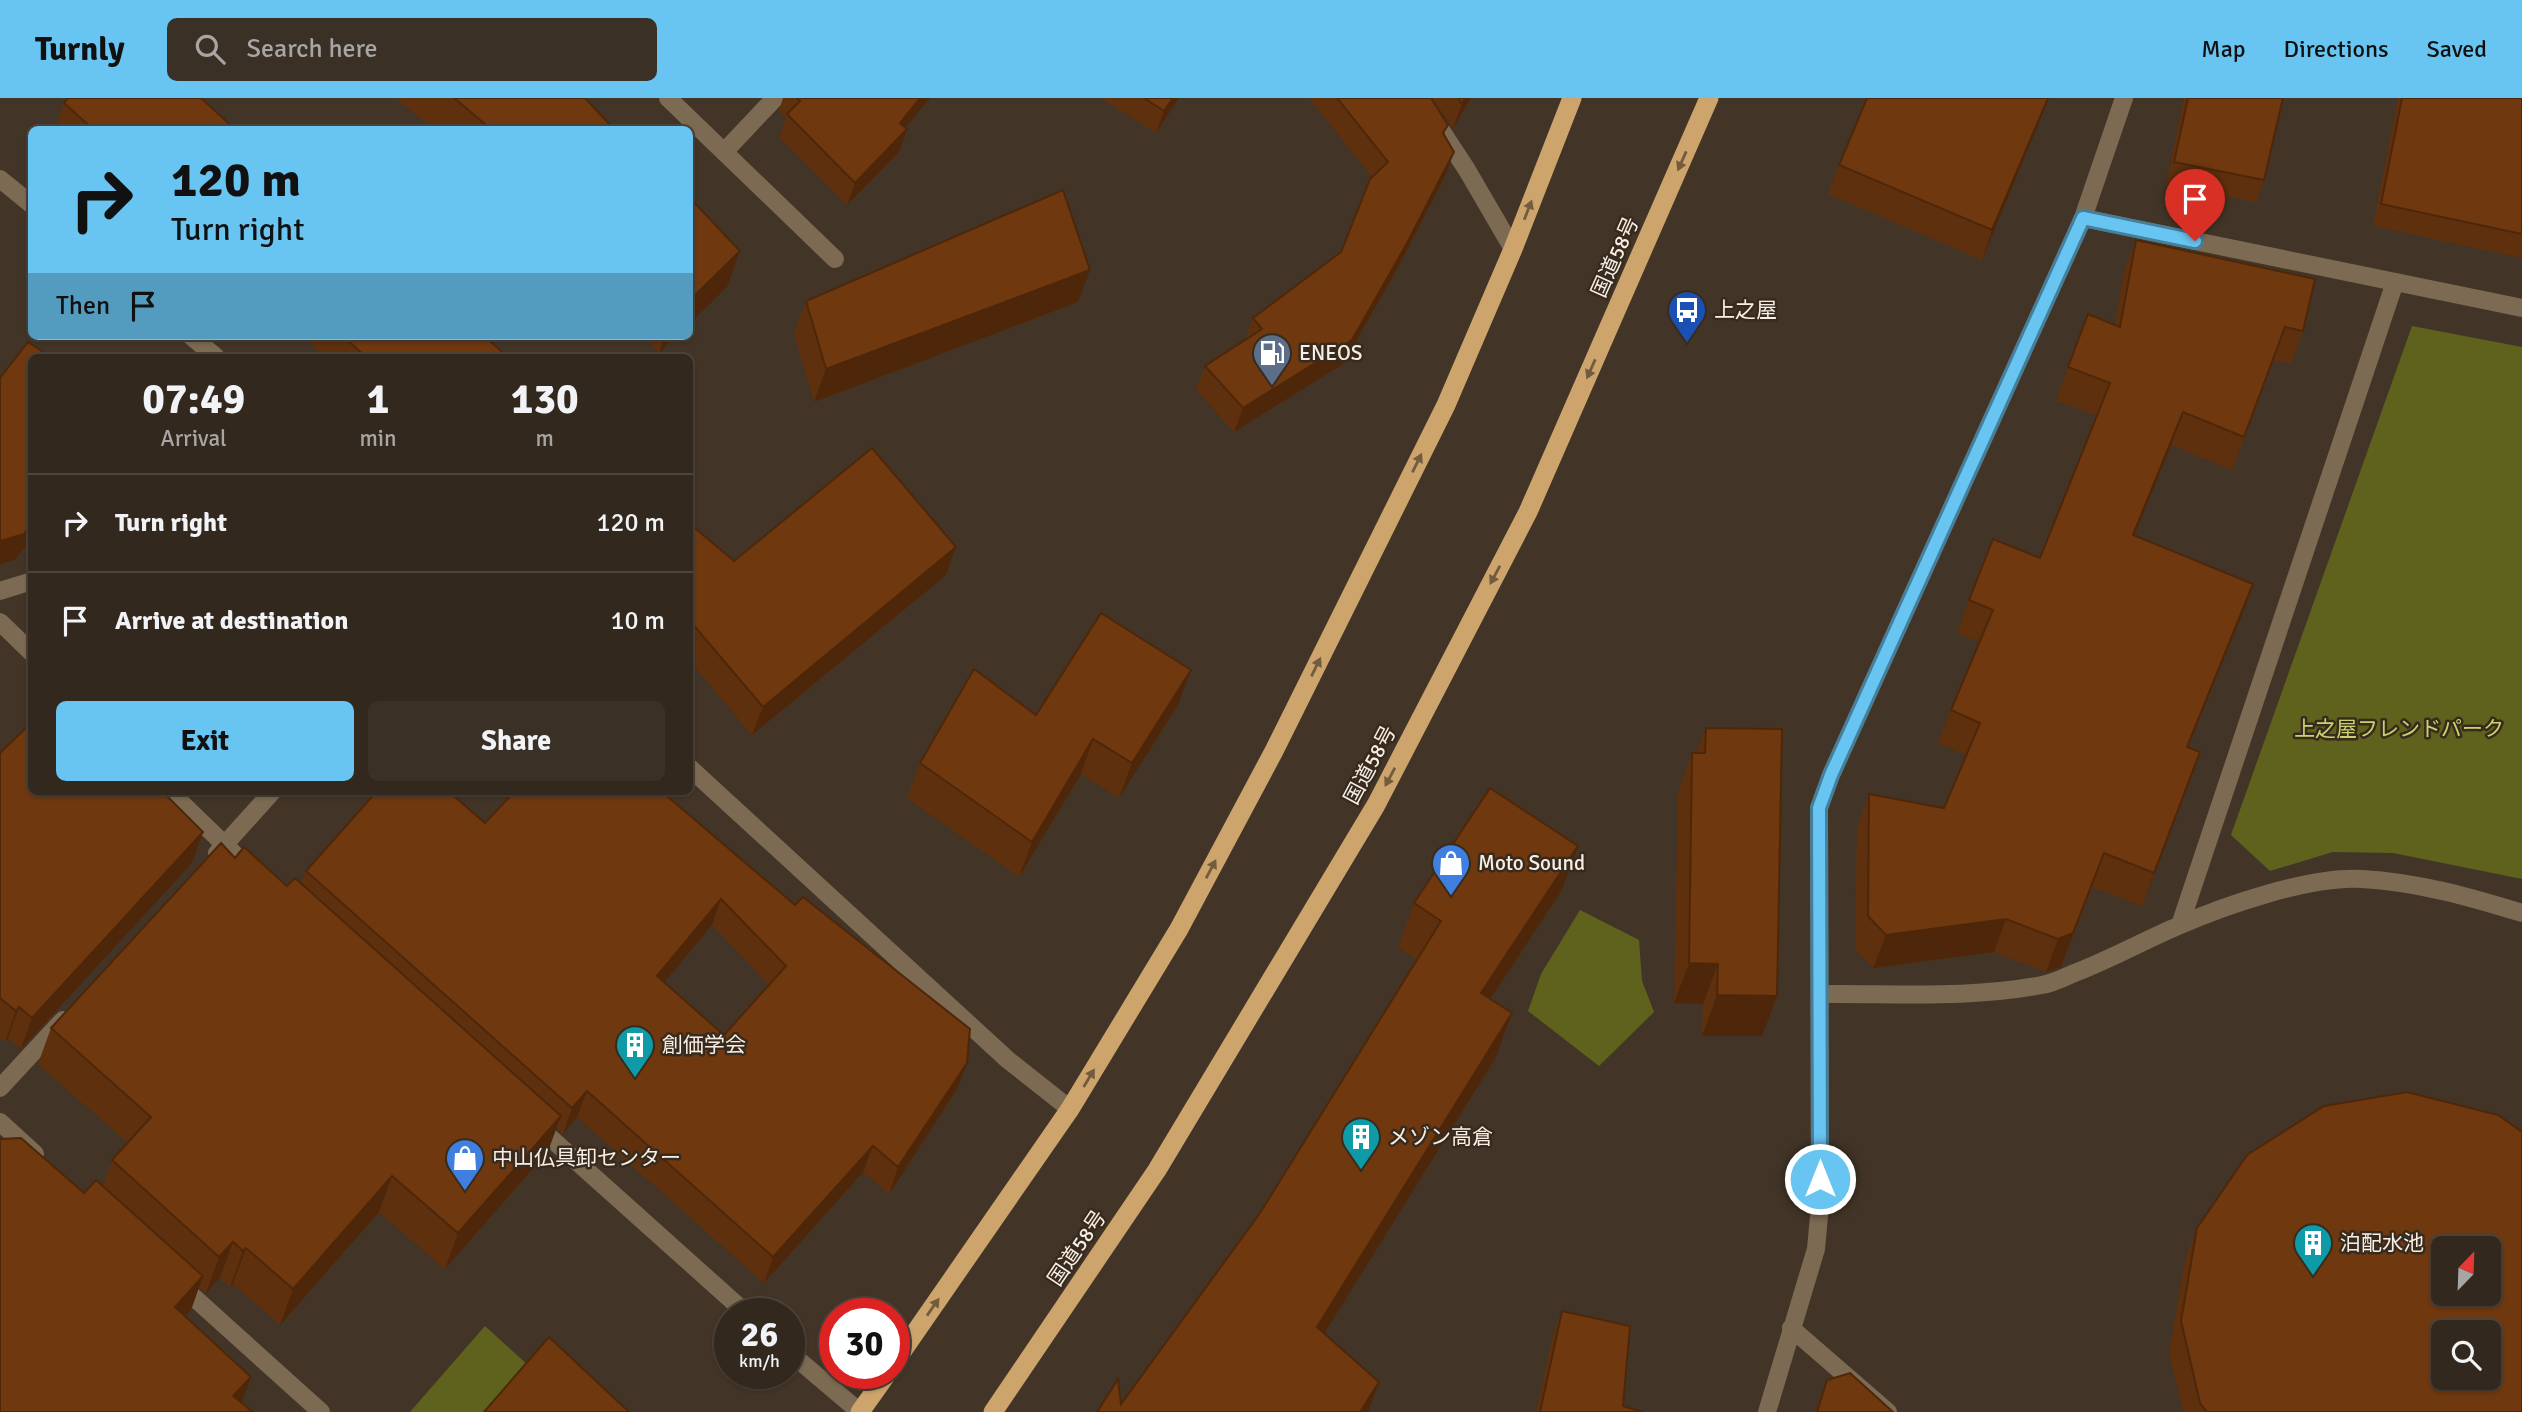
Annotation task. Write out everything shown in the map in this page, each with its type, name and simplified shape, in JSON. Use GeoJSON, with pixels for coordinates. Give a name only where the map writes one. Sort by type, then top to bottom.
{"type":"FeatureCollection","features":[{"type":"Feature","properties":{"kind":"highway"},"geometry":{"type":"LineString","coordinates":[[910,1340],[1070,1109],[1179,929],[1275,751],[1446,405],[1513,249],[1572,98]]}},
{"type":"Feature","properties":{"kind":"highway","name":"国道58号"},"geometry":{"type":"LineString","coordinates":[[993,1412],[1157,1170],[1376,805],[1528,512],[1709,98]]}},
{"type":"Feature","properties":{"kind":"highway"},"geometry":{"type":"LineString","coordinates":[[860,1412],[876,1389]]}},
{"type":"Feature","properties":{"kind":"street"},"geometry":{"type":"LineString","coordinates":[[668,98],[835,259]]}},
{"type":"Feature","properties":{"kind":"street"},"geometry":{"type":"LineString","coordinates":[[724,152],[775,98]]}},
{"type":"Feature","properties":{"kind":"street"},"geometry":{"type":"LineString","coordinates":[[1420,98],[1467,170],[1513,249]]}},
{"type":"Feature","properties":{"kind":"street"},"geometry":{"type":"LineString","coordinates":[[1767,1412],[1816,1249],[1820,1205],[1819,808],[1831,775],[2083,218],[2124,98]]}},
{"type":"Feature","properties":{"kind":"street"},"geometry":{"type":"LineString","coordinates":[[0,178],[28,202]]}},
{"type":"Feature","properties":{"kind":"street"},"geometry":{"type":"LineString","coordinates":[[2083,218],[2522,308]]}},
{"type":"Feature","properties":{"kind":"street"},"geometry":{"type":"LineString","coordinates":[[2180,925],[2395,282]]}},
{"type":"Feature","properties":{"kind":"street"},"geometry":{"type":"LineString","coordinates":[[196,340],[212,354]]}},
{"type":"Feature","properties":{"kind":"street"},"geometry":{"type":"LineString","coordinates":[[0,591],[28,582]]}},
{"type":"Feature","properties":{"kind":"street"},"geometry":{"type":"LineString","coordinates":[[0,622],[28,649]]}},
{"type":"Feature","properties":{"kind":"street"},"geometry":{"type":"LineString","coordinates":[[693,771],[1008,1060],[1070,1109]]}},
{"type":"Feature","properties":{"kind":"street"},"geometry":{"type":"LineString","coordinates":[[173,795],[264,883]]}},
{"type":"Feature","properties":{"kind":"street"},"geometry":{"type":"LineString","coordinates":[[205,866],[270,795]]}},
{"type":"Feature","properties":{"kind":"street"},"geometry":{"type":"LineString","coordinates":[[1821,994],[1986,992],[2045,984],[2097,965],[2180,925],[2269,894],[2314,883],[2360,879],[2409,885],[2465,896],[2522,914]]}},
{"type":"Feature","properties":{"kind":"street"},"geometry":{"type":"LineString","coordinates":[[0,1088],[74,1007]]}},
{"type":"Feature","properties":{"kind":"street"},"geometry":{"type":"LineString","coordinates":[[521,1112],[729,1298]]}},
{"type":"Feature","properties":{"kind":"street"},"geometry":{"type":"LineString","coordinates":[[0,1122],[52,1169]]}},
{"type":"Feature","properties":{"kind":"street"},"geometry":{"type":"LineString","coordinates":[[166,1272],[321,1412]]}},
{"type":"Feature","properties":{"kind":"street"},"geometry":{"type":"LineString","coordinates":[[1791,1328],[1888,1412]]}},
{"type":"Feature","properties":{"kind":"street"},"geometry":{"type":"LineString","coordinates":[[805,1366],[860,1412]]}},
{"type":"Feature","properties":{"kind":"green space","name":"上之屋フレンドパーク"},"geometry":{"type":"Polygon","coordinates":[[[2412,326],[2522,347],[2522,879],[2393,853],[2333,852],[2270,871],[2231,835],[2412,326]]]}},
{"type":"Feature","properties":{"kind":"green space"},"geometry":{"type":"Polygon","coordinates":[[[1580,910],[1639,940],[1642,981],[1654,1012],[1599,1066],[1528,1011],[1541,974],[1580,910]]]}},
{"type":"Feature","properties":{"kind":"green space"},"geometry":{"type":"Polygon","coordinates":[[[485,1326],[529,1366],[489,1412],[410,1412],[485,1326]]]}},
{"type":"Feature","properties":{"kind":"building"},"geometry":{"type":"Polygon","coordinates":[[[68,98],[201,98],[232,126],[90,126],[64,103],[68,98]]]}},
{"type":"Feature","properties":{"kind":"building"},"geometry":{"type":"Polygon","coordinates":[[[454,98],[585,98],[611,126],[487,126],[454,98]]]}},
{"type":"Feature","properties":{"kind":"building"},"geometry":{"type":"Polygon","coordinates":[[[797,98],[920,98],[900,123],[907,129],[855,183],[787,114],[800,101],[797,98]]]}},
{"type":"Feature","properties":{"kind":"building"},"geometry":{"type":"Polygon","coordinates":[[[1144,98],[1173,98],[1164,111],[1144,98]]]}},
{"type":"Feature","properties":{"kind":"building"},"geometry":{"type":"Polygon","coordinates":[[[1337,98],[1431,98],[1448,125],[1443,133],[1454,152],[1406,245],[1352,340],[1243,408],[1205,366],[1262,329],[1253,318],[1341,252],[1370,179],[1388,162],[1337,98]]]}},
{"type":"Feature","properties":{"kind":"building"},"geometry":{"type":"Polygon","coordinates":[[[1867,98],[2048,98],[1992,230],[1839,165],[1867,98]]]}},
{"type":"Feature","properties":{"kind":"building"},"geometry":{"type":"Polygon","coordinates":[[[2188,98],[2283,98],[2264,180],[2174,162],[2188,98]]]}},
{"type":"Feature","properties":{"kind":"building"},"geometry":{"type":"Polygon","coordinates":[[[2402,98],[2522,98],[2522,234],[2381,204],[2402,98]]]}},
{"type":"Feature","properties":{"kind":"building"},"geometry":{"type":"Polygon","coordinates":[[[1063,190],[1090,270],[826,369],[806,301],[1063,190]]]}},
{"type":"Feature","properties":{"kind":"building"},"geometry":{"type":"Polygon","coordinates":[[[693,201],[740,251],[693,297],[693,201]]]}},
{"type":"Feature","properties":{"kind":"building"},"geometry":{"type":"Polygon","coordinates":[[[2136,240],[2315,279],[2303,331],[2285,327],[2244,437],[2183,412],[2133,535],[2253,584],[2187,747],[2200,752],[2154,873],[2104,853],[2073,933],[2058,939],[2006,919],[1886,935],[1868,916],[1869,794],[1944,808],[1980,723],[1951,710],[1993,610],[1969,600],[1993,539],[2040,558],[2110,383],[2068,367],[2088,314],[2120,327],[2136,240]]]}},
{"type":"Feature","properties":{"kind":"building"},"geometry":{"type":"Polygon","coordinates":[[[347,340],[489,340],[505,354],[363,354],[347,340]]]}},
{"type":"Feature","properties":{"kind":"building"},"geometry":{"type":"Polygon","coordinates":[[[28,342],[46,354],[28,354],[28,529],[24,534],[0,541],[0,378],[28,342]]]}},
{"type":"Feature","properties":{"kind":"building"},"geometry":{"type":"Polygon","coordinates":[[[872,448],[956,547],[763,707],[693,625],[693,527],[734,561],[872,448]]]}},
{"type":"Feature","properties":{"kind":"building"},"geometry":{"type":"Polygon","coordinates":[[[1101,613],[1191,670],[1132,763],[1093,739],[1032,842],[920,763],[974,669],[1036,715],[1101,613]]]}},
{"type":"Feature","properties":{"kind":"building"},"geometry":{"type":"Polygon","coordinates":[[[28,726],[28,795],[166,795],[203,832],[32,1018],[19,1007],[16,1011],[0,998],[0,753],[28,726]]]}},
{"type":"Feature","properties":{"kind":"building"},"geometry":{"type":"Polygon","coordinates":[[[1706,728],[1782,729],[1777,996],[1717,995],[1718,964],[1689,963],[1692,753],[1705,753],[1706,728]]]}},
{"type":"Feature","properties":{"kind":"building"},"geometry":{"type":"Polygon","coordinates":[[[1490,788],[1578,846],[1481,993],[1512,1013],[1317,1327],[1379,1382],[1360,1412],[1097,1412],[1118,1379],[1121,1404],[1260,1213],[1441,921],[1414,903],[1490,788]]]}},
{"type":"Feature","properties":{"kind":"building"},"geometry":{"type":"Polygon","coordinates":[[[373,795],[453,795],[485,823],[511,795],[666,795],[795,905],[803,897],[970,1029],[967,1063],[898,1167],[873,1146],[773,1257],[587,1091],[572,1108],[306,871],[373,795]],[[721,899],[657,976],[724,1035],[786,966],[721,899]]]}},
{"type":"Feature","properties":{"kind":"building"},"geometry":{"type":"Polygon","coordinates":[[[221,843],[235,858],[244,847],[287,886],[295,878],[561,1116],[458,1233],[392,1176],[293,1289],[246,1248],[243,1251],[233,1242],[219,1257],[112,1160],[151,1117],[51,1028],[221,843]]]}},
{"type":"Feature","properties":{"kind":"building","name":"泊配水池"},"geometry":{"type":"Polygon","coordinates":[[[2407,1092],[2498,1115],[2522,1132],[2522,1412],[2207,1412],[2200,1403],[2181,1321],[2197,1228],[2247,1155],[2324,1106],[2407,1092]]]}},
{"type":"Feature","properties":{"kind":"building"},"geometry":{"type":"Polygon","coordinates":[[[21,1138],[84,1193],[96,1180],[203,1276],[175,1307],[251,1377],[233,1396],[253,1412],[0,1412],[0,1139],[21,1138]]]}},
{"type":"Feature","properties":{"kind":"building"},"geometry":{"type":"Polygon","coordinates":[[[1562,1311],[1630,1326],[1623,1406],[1643,1412],[1540,1412],[1562,1311]]]}},
{"type":"Feature","properties":{"kind":"building"},"geometry":{"type":"Polygon","coordinates":[[[549,1337],[629,1412],[484,1412],[549,1337]]]}},
{"type":"Feature","properties":{"kind":"building"},"geometry":{"type":"Polygon","coordinates":[[[1850,1373],[1893,1412],[1817,1412],[1827,1380],[1850,1373]]]}},
{"type":"Feature","properties":{"kind":"place","name":"上之屋"},"geometry":{"type":"Point","coordinates":[1687,344]}},
{"type":"Feature","properties":{"kind":"place","name":"ENEOS"},"geometry":{"type":"Point","coordinates":[1272,387]}},
{"type":"Feature","properties":{"kind":"place","name":"Moto Sound"},"geometry":{"type":"Point","coordinates":[1451,897]}},
{"type":"Feature","properties":{"kind":"place","name":"創価学会"},"geometry":{"type":"Point","coordinates":[635,1079]}},
{"type":"Feature","properties":{"kind":"place","name":"メゾン高倉"},"geometry":{"type":"Point","coordinates":[1361,1171]}},
{"type":"Feature","properties":{"kind":"place","name":"中山仏具卸センター"},"geometry":{"type":"Point","coordinates":[465,1192]}},
{"type":"Feature","properties":{"kind":"place","name":"泊配水池"},"geometry":{"type":"Point","coordinates":[2313,1277]}},
{"type":"Feature","properties":{"kind":"route"},"geometry":{"type":"LineString","coordinates":[[1820,1179],[1819,808],[1831,775],[2083,218],[2195,241]]}}]}
